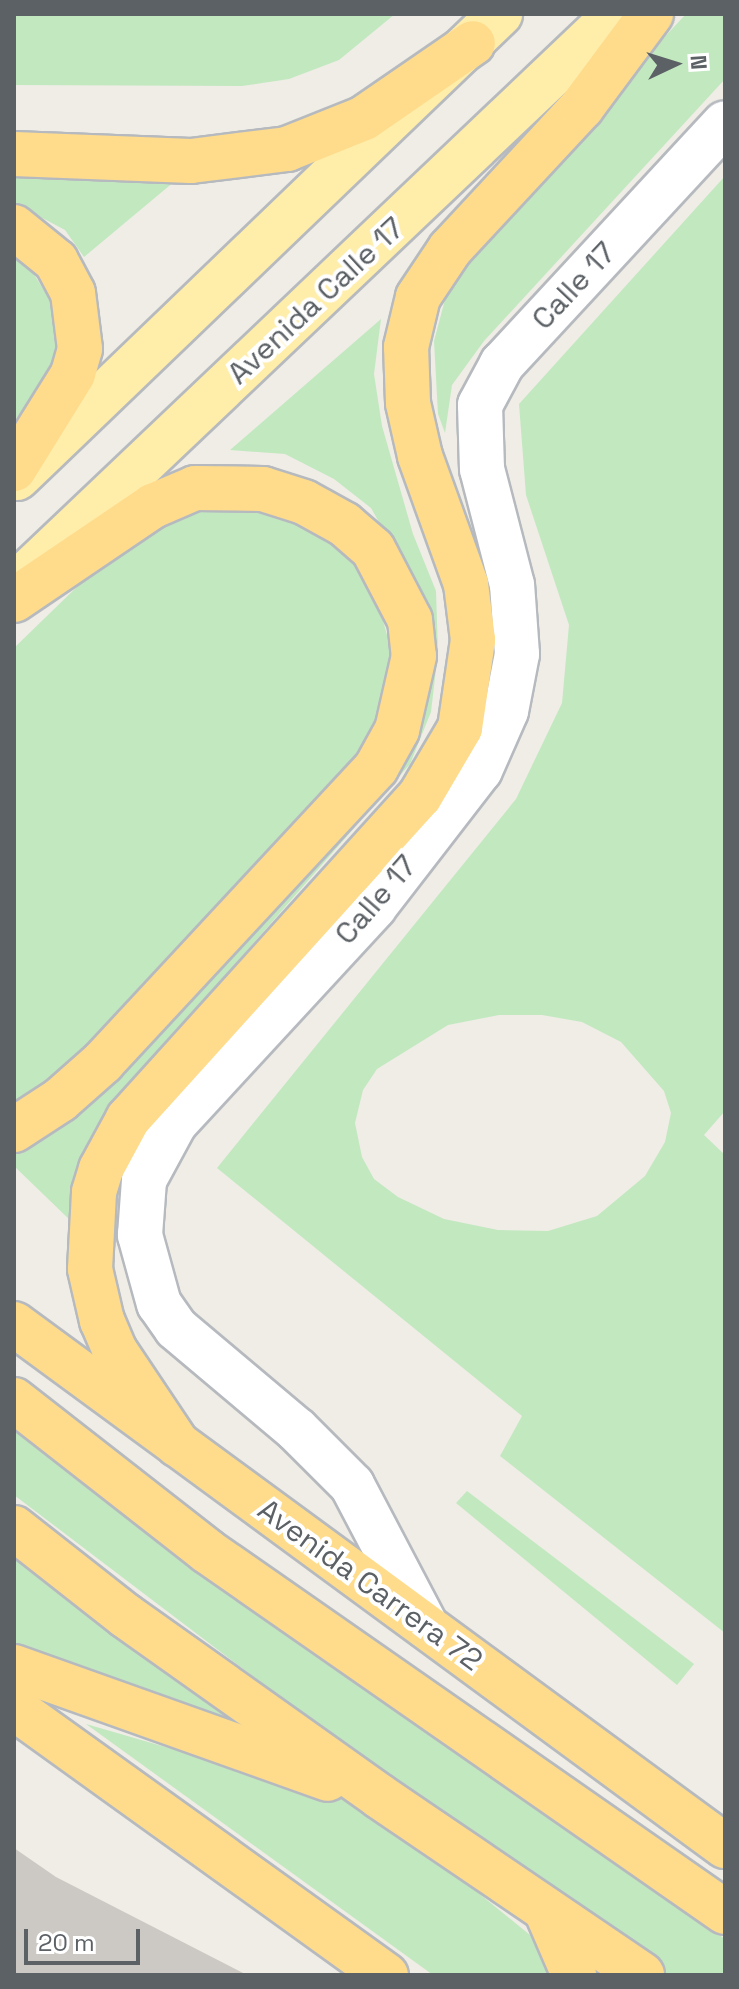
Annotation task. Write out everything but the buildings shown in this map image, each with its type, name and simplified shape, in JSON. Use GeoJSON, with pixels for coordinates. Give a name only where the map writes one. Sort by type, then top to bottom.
{"type":"FeatureCollection","features":[{"type":"Feature","properties":{"kind":"highway"},"geometry":{"type":"LineString","coordinates":[[178,1445],[115,1351],[102,1321],[90,1269],[94,1192],[101,1169],[128,1119],[420,796],[460,728],[473,640],[466,584],[420,456],[408,403],[406,347],[418,297],[450,249],[582,107],[651,14]]}},
{"type":"Feature","properties":{"kind":"highway"},"geometry":{"type":"LineString","coordinates":[[14,154],[191,161],[287,149],[364,118],[486,28]]}},
{"type":"Feature","properties":{"kind":"highway"},"geometry":{"type":"LineString","coordinates":[[14,227],[56,261],[73,293],[80,349],[73,374],[14,469]]}},
{"type":"Feature","properties":{"kind":"highway"},"geometry":{"type":"LineString","coordinates":[[14,600],[153,506],[195,488],[263,489],[304,502],[344,524],[373,549],[410,620],[414,656],[397,730],[376,768],[103,1062],[60,1100],[14,1130]]}},
{"type":"Feature","properties":{"kind":"highway","name":"Avenida Carrera 72"},"geometry":{"type":"LineString","coordinates":[[14,1324],[725,1849]]}},
{"type":"Feature","properties":{"kind":"highway"},"geometry":{"type":"LineString","coordinates":[[14,1400],[207,1551],[725,1912]]}},
{"type":"Feature","properties":{"kind":"highway"},"geometry":{"type":"LineString","coordinates":[[14,1528],[126,1616],[379,1796],[642,1975]]}},
{"type":"Feature","properties":{"kind":"highway"},"geometry":{"type":"LineString","coordinates":[[14,1667],[379,1796]]}},
{"type":"Feature","properties":{"kind":"highway"},"geometry":{"type":"LineString","coordinates":[[14,1708],[386,1975]]}},
{"type":"Feature","properties":{"kind":"highway"},"geometry":{"type":"LineString","coordinates":[[561,1799],[725,1849]]}},
{"type":"Feature","properties":{"kind":"highway"},"geometry":{"type":"LineString","coordinates":[[546,1910],[574,1975]]}},
{"type":"Feature","properties":{"kind":"main road","name":"Avenida Calle 17"},"geometry":{"type":"LineString","coordinates":[[14,585],[616,14]]}},
{"type":"Feature","properties":{"kind":"main road"},"geometry":{"type":"LineString","coordinates":[[14,480],[486,28]]}},
{"type":"Feature","properties":{"kind":"street","name":"Calle 17"},"geometry":{"type":"LineString","coordinates":[[426,1626],[352,1485],[297,1430],[176,1328],[159,1304],[140,1235],[144,1180],[175,1123],[374,907],[480,770],[506,711],[517,654],[512,585],[482,469],[480,405],[502,364],[725,123]]}},
{"type":"Feature","properties":{"kind":"green space"},"geometry":{"type":"Polygon","coordinates":[[[14,14],[395,14],[339,60],[289,79],[242,86],[14,85],[14,14]]]}},
{"type":"Feature","properties":{"kind":"green space"},"geometry":{"type":"Polygon","coordinates":[[[686,14],[725,14],[725,79],[484,341],[452,385],[445,433],[438,414],[434,341],[451,277],[488,226],[686,14]]]}},
{"type":"Feature","properties":{"kind":"green space"},"geometry":{"type":"Polygon","coordinates":[[[14,171],[175,181],[84,257],[65,230],[14,203],[14,171]]]}},
{"type":"Feature","properties":{"kind":"green space"},"geometry":{"type":"Polygon","coordinates":[[[725,176],[725,1111],[704,1135],[725,1155],[725,1633],[500,1456],[522,1416],[217,1168],[516,799],[562,703],[569,625],[526,495],[519,404],[725,176]],[[499,1015],[448,1025],[377,1069],[363,1090],[355,1123],[362,1157],[374,1179],[398,1197],[444,1219],[498,1230],[548,1231],[597,1216],[645,1176],[665,1142],[671,1113],[664,1091],[621,1042],[582,1022],[542,1015],[499,1015]]]}},
{"type":"Feature","properties":{"kind":"green space"},"geometry":{"type":"Polygon","coordinates":[[[14,254],[25,260],[50,300],[58,338],[49,376],[14,421],[14,254]]]}},
{"type":"Feature","properties":{"kind":"green space"},"geometry":{"type":"Polygon","coordinates":[[[381,319],[374,374],[382,426],[413,534],[436,591],[438,652],[431,712],[410,764],[104,1114],[73,1223],[14,1166],[14,1154],[90,1102],[367,791],[423,600],[371,508],[334,479],[285,454],[230,450],[381,319]]]}},
{"type":"Feature","properties":{"kind":"green space"},"geometry":{"type":"Polygon","coordinates":[[[208,502],[280,513],[333,534],[370,574],[392,653],[381,716],[348,765],[115,1023],[14,1108],[14,648],[117,548],[208,502]]]}},
{"type":"Feature","properties":{"kind":"green space"},"geometry":{"type":"Polygon","coordinates":[[[14,1424],[376,1695],[725,1939],[725,1975],[664,1975],[334,1738],[14,1495],[14,1424]]]}},
{"type":"Feature","properties":{"kind":"green space"},"geometry":{"type":"Polygon","coordinates":[[[467,1491],[694,1664],[677,1685],[456,1503],[467,1491]]]}},
{"type":"Feature","properties":{"kind":"green space"},"geometry":{"type":"Polygon","coordinates":[[[14,1556],[253,1729],[14,1644],[14,1556]]]}},
{"type":"Feature","properties":{"kind":"green space"},"geometry":{"type":"Polygon","coordinates":[[[86,1724],[373,1807],[530,1935],[550,1975],[433,1975],[86,1724]]]}}]}
